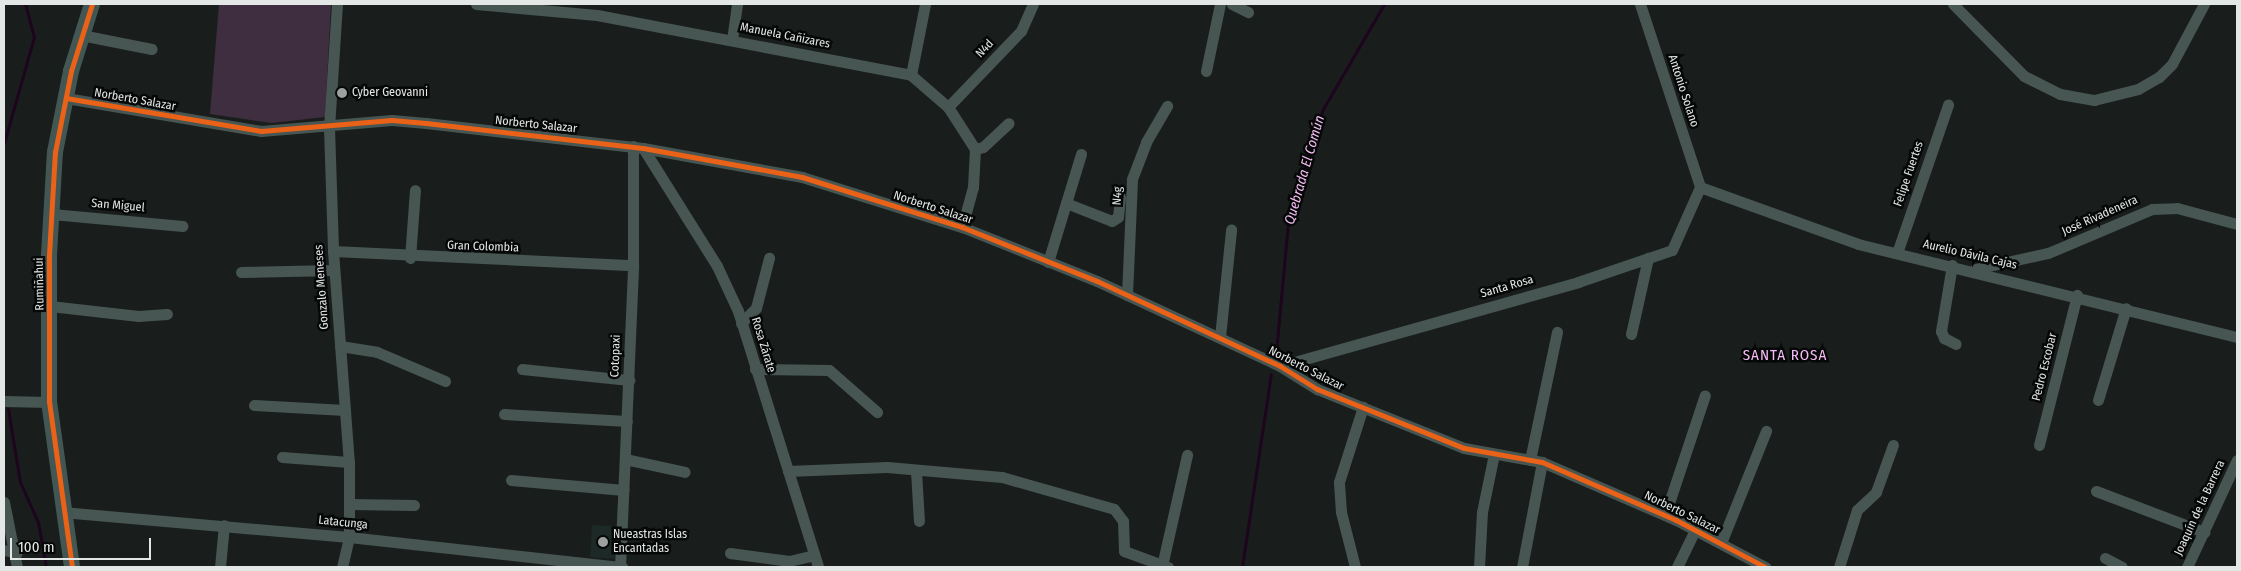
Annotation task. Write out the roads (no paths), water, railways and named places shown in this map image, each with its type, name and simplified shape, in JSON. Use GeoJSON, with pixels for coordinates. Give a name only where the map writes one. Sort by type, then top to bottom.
{"type":"FeatureCollection","features":[{"type":"Feature","properties":{"kind":"street","name":"Rumiñahui"},"geometry":{"type":"LineString","coordinates":[[68,564],[49,402],[52,214],[55,152],[81,35],[92,4]]}},
{"type":"Feature","properties":{"kind":"street","name":"Gonzalo Meneses"},"geometry":{"type":"LineString","coordinates":[[336,4],[329,128],[332,251],[349,462],[349,537],[342,567]]}},
{"type":"Feature","properties":{"kind":"street","name":"Manuela Cañizares"},"geometry":{"type":"LineString","coordinates":[[476,4],[597,9],[732,40],[911,75],[948,107],[975,149]]}},
{"type":"Feature","properties":{"kind":"street"},"geometry":{"type":"LineString","coordinates":[[732,40],[736,4]]}},
{"type":"Feature","properties":{"kind":"street"},"geometry":{"type":"LineString","coordinates":[[911,75],[925,4]]}},
{"type":"Feature","properties":{"kind":"street","name":"N4d"},"geometry":{"type":"LineString","coordinates":[[948,107],[1021,31],[1033,4]]}},
{"type":"Feature","properties":{"kind":"street"},"geometry":{"type":"LineString","coordinates":[[1206,71],[1220,4]]}},
{"type":"Feature","properties":{"kind":"street"},"geometry":{"type":"LineString","coordinates":[[1232,4],[1248,12]]}},
{"type":"Feature","properties":{"kind":"street","name":"Antonio Solano"},"geometry":{"type":"LineString","coordinates":[[1640,4],[1700,187]]}},
{"type":"Feature","properties":{"kind":"street"},"geometry":{"type":"LineString","coordinates":[[1953,4],[2024,76],[2060,94],[2094,100],[2138,89],[2159,77],[2172,64],[2204,4]]}},
{"type":"Feature","properties":{"kind":"street"},"geometry":{"type":"LineString","coordinates":[[81,35],[152,49]]}},
{"type":"Feature","properties":{"kind":"street","name":"Norberto Salazar"},"geometry":{"type":"LineString","coordinates":[[66,98],[262,131],[329,128],[392,120],[638,147],[802,177],[962,227],[1127,295],[1280,366],[1317,388],[1363,407],[1464,448],[1536,461],[1665,514],[1764,567]]}},
{"type":"Feature","properties":{"kind":"street","name":"Felipe Fuertes"},"geometry":{"type":"LineString","coordinates":[[1897,252],[1948,105]]}},
{"type":"Feature","properties":{"kind":"street","name":"N4g"},"geometry":{"type":"LineString","coordinates":[[1127,295],[1132,179],[1146,142],[1167,106]]}},
{"type":"Feature","properties":{"kind":"street"},"geometry":{"type":"LineString","coordinates":[[962,227],[973,187],[975,149],[983,147],[1009,123]]}},
{"type":"Feature","properties":{"kind":"street","name":"Cotopaxi"},"geometry":{"type":"LineString","coordinates":[[621,567],[638,147]]}},
{"type":"Feature","properties":{"kind":"street","name":"Rosa Zárate"},"geometry":{"type":"LineString","coordinates":[[638,147],[717,266],[741,323],[818,567]]}},
{"type":"Feature","properties":{"kind":"street"},"geometry":{"type":"LineString","coordinates":[[1048,262],[1081,154]]}},
{"type":"Feature","properties":{"kind":"street","name":"Aurelio Dávila Cajas"},"geometry":{"type":"LineString","coordinates":[[1700,187],[1858,244],[1975,269],[2237,337]]}},
{"type":"Feature","properties":{"kind":"street","name":"Santa Rosa"},"geometry":{"type":"LineString","coordinates":[[1280,366],[1648,258],[1678,245],[1700,187]]}},
{"type":"Feature","properties":{"kind":"street"},"geometry":{"type":"LineString","coordinates":[[410,258],[415,190]]}},
{"type":"Feature","properties":{"kind":"street"},"geometry":{"type":"LineString","coordinates":[[1066,203],[1112,221],[1118,217],[1120,197]]}},
{"type":"Feature","properties":{"kind":"street","name":"José Rivadeneira"},"geometry":{"type":"LineString","coordinates":[[1975,269],[2048,253],[2152,209],[2177,208],[2237,224]]}},
{"type":"Feature","properties":{"kind":"street","name":"San Miguel"},"geometry":{"type":"LineString","coordinates":[[52,214],[182,226]]}},
{"type":"Feature","properties":{"kind":"street"},"geometry":{"type":"LineString","coordinates":[[1220,337],[1231,230]]}},
{"type":"Feature","properties":{"kind":"street","name":"Gran Colombia"},"geometry":{"type":"LineString","coordinates":[[332,251],[410,258],[633,265]]}},
{"type":"Feature","properties":{"kind":"street"},"geometry":{"type":"LineString","coordinates":[[741,323],[756,308],[769,258]]}},
{"type":"Feature","properties":{"kind":"street"},"geometry":{"type":"LineString","coordinates":[[1631,334],[1648,258]]}},
{"type":"Feature","properties":{"kind":"street"},"geometry":{"type":"LineString","coordinates":[[1952,265],[1941,331],[1944,338],[1956,344]]}},
{"type":"Feature","properties":{"kind":"street"},"geometry":{"type":"LineString","coordinates":[[241,272],[334,270]]}},
{"type":"Feature","properties":{"kind":"street","name":"Pedro Escobar"},"geometry":{"type":"LineString","coordinates":[[2039,445],[2077,295]]}},
{"type":"Feature","properties":{"kind":"street"},"geometry":{"type":"LineString","coordinates":[[50,306],[138,316],[167,314]]}},
{"type":"Feature","properties":{"kind":"street"},"geometry":{"type":"LineString","coordinates":[[2098,400],[2126,308]]}},
{"type":"Feature","properties":{"kind":"street"},"geometry":{"type":"LineString","coordinates":[[1522,567],[1536,461],[1557,332]]}},
{"type":"Feature","properties":{"kind":"street"},"geometry":{"type":"LineString","coordinates":[[340,346],[377,352],[445,381]]}},
{"type":"Feature","properties":{"kind":"street"},"geometry":{"type":"LineString","coordinates":[[522,369],[629,380]]}},
{"type":"Feature","properties":{"kind":"street"},"geometry":{"type":"LineString","coordinates":[[756,369],[829,370],[877,412]]}},
{"type":"Feature","properties":{"kind":"street"},"geometry":{"type":"LineString","coordinates":[[1665,514],[1705,395]]}},
{"type":"Feature","properties":{"kind":"street"},"geometry":{"type":"LineString","coordinates":[[4,401],[49,402]]}},
{"type":"Feature","properties":{"kind":"street"},"geometry":{"type":"LineString","coordinates":[[254,405],[345,410]]}},
{"type":"Feature","properties":{"kind":"street"},"geometry":{"type":"LineString","coordinates":[[1355,567],[1341,512],[1339,482],[1363,407]]}},
{"type":"Feature","properties":{"kind":"street"},"geometry":{"type":"LineString","coordinates":[[504,414],[627,421]]}},
{"type":"Feature","properties":{"kind":"street"},"geometry":{"type":"LineString","coordinates":[[1721,543],[1766,431]]}},
{"type":"Feature","properties":{"kind":"street"},"geometry":{"type":"LineString","coordinates":[[1839,567],[1857,510],[1876,492],[1893,445]]}},
{"type":"Feature","properties":{"kind":"street"},"geometry":{"type":"LineString","coordinates":[[1479,567],[1482,512],[1494,454]]}},
{"type":"Feature","properties":{"kind":"street"},"geometry":{"type":"LineString","coordinates":[[788,472],[887,467],[1002,477],[1114,509],[1123,521],[1124,552],[1165,566],[1187,455]]}},
{"type":"Feature","properties":{"kind":"street"},"geometry":{"type":"LineString","coordinates":[[282,457],[349,462]]}},
{"type":"Feature","properties":{"kind":"street"},"geometry":{"type":"LineString","coordinates":[[625,459],[685,472]]}},
{"type":"Feature","properties":{"kind":"street","name":"Joaquín de la Barrera"},"geometry":{"type":"LineString","coordinates":[[2187,567],[2237,460]]}},
{"type":"Feature","properties":{"kind":"street"},"geometry":{"type":"LineString","coordinates":[[916,471],[919,521]]}},
{"type":"Feature","properties":{"kind":"street"},"geometry":{"type":"LineString","coordinates":[[511,480],[624,490]]}},
{"type":"Feature","properties":{"kind":"street"},"geometry":{"type":"LineString","coordinates":[[2096,491],[2204,532]]}},
{"type":"Feature","properties":{"kind":"street"},"geometry":{"type":"LineString","coordinates":[[4,502],[17,553],[16,567]]}},
{"type":"Feature","properties":{"kind":"street"},"geometry":{"type":"LineString","coordinates":[[349,504],[414,505]]}},
{"type":"Feature","properties":{"kind":"street","name":"Latacunga"},"geometry":{"type":"LineString","coordinates":[[62,512],[349,537],[520,561],[621,567]]}},
{"type":"Feature","properties":{"kind":"street"},"geometry":{"type":"LineString","coordinates":[[220,567],[224,525]]}},
{"type":"Feature","properties":{"kind":"street"},"geometry":{"type":"LineString","coordinates":[[1677,567],[1694,530]]}},
{"type":"Feature","properties":{"kind":"street"},"geometry":{"type":"LineString","coordinates":[[4,550],[17,553]]}},
{"type":"Feature","properties":{"kind":"street"},"geometry":{"type":"LineString","coordinates":[[730,553],[789,561],[814,555]]}},
{"type":"Feature","properties":{"kind":"street"},"geometry":{"type":"LineString","coordinates":[[2105,558],[2122,567]]}},
{"type":"Feature","properties":{"kind":"waterway"},"geometry":{"type":"LineString","coordinates":[[4,143],[34,37],[25,4]]}},
{"type":"Feature","properties":{"kind":"waterway","name":"Quebrada El Común"},"geometry":{"type":"LineString","coordinates":[[1276,352],[1288,222],[1323,109],[1384,4]]}},
{"type":"Feature","properties":{"kind":"waterway","name":"Quebrada El Común"},"geometry":{"type":"LineString","coordinates":[[1242,567],[1271,374]]}},
{"type":"Feature","properties":{"kind":"waterway"},"geometry":{"type":"LineString","coordinates":[[8,409],[20,482],[38,522],[46,567]]}},
{"type":"Feature","properties":{"kind":"place","name":"Cyber Geovanni"},"geometry":{"type":"Point","coordinates":[342,93]}},
{"type":"Feature","properties":{"kind":"place","name":"Nueastras Islas Encantadas"},"geometry":{"type":"Point","coordinates":[603,542]}},
{"type":"Feature","properties":{"kind":"district","name":"SANTA ROSA"},"geometry":{"type":"Point","coordinates":[1785,356]}}]}
